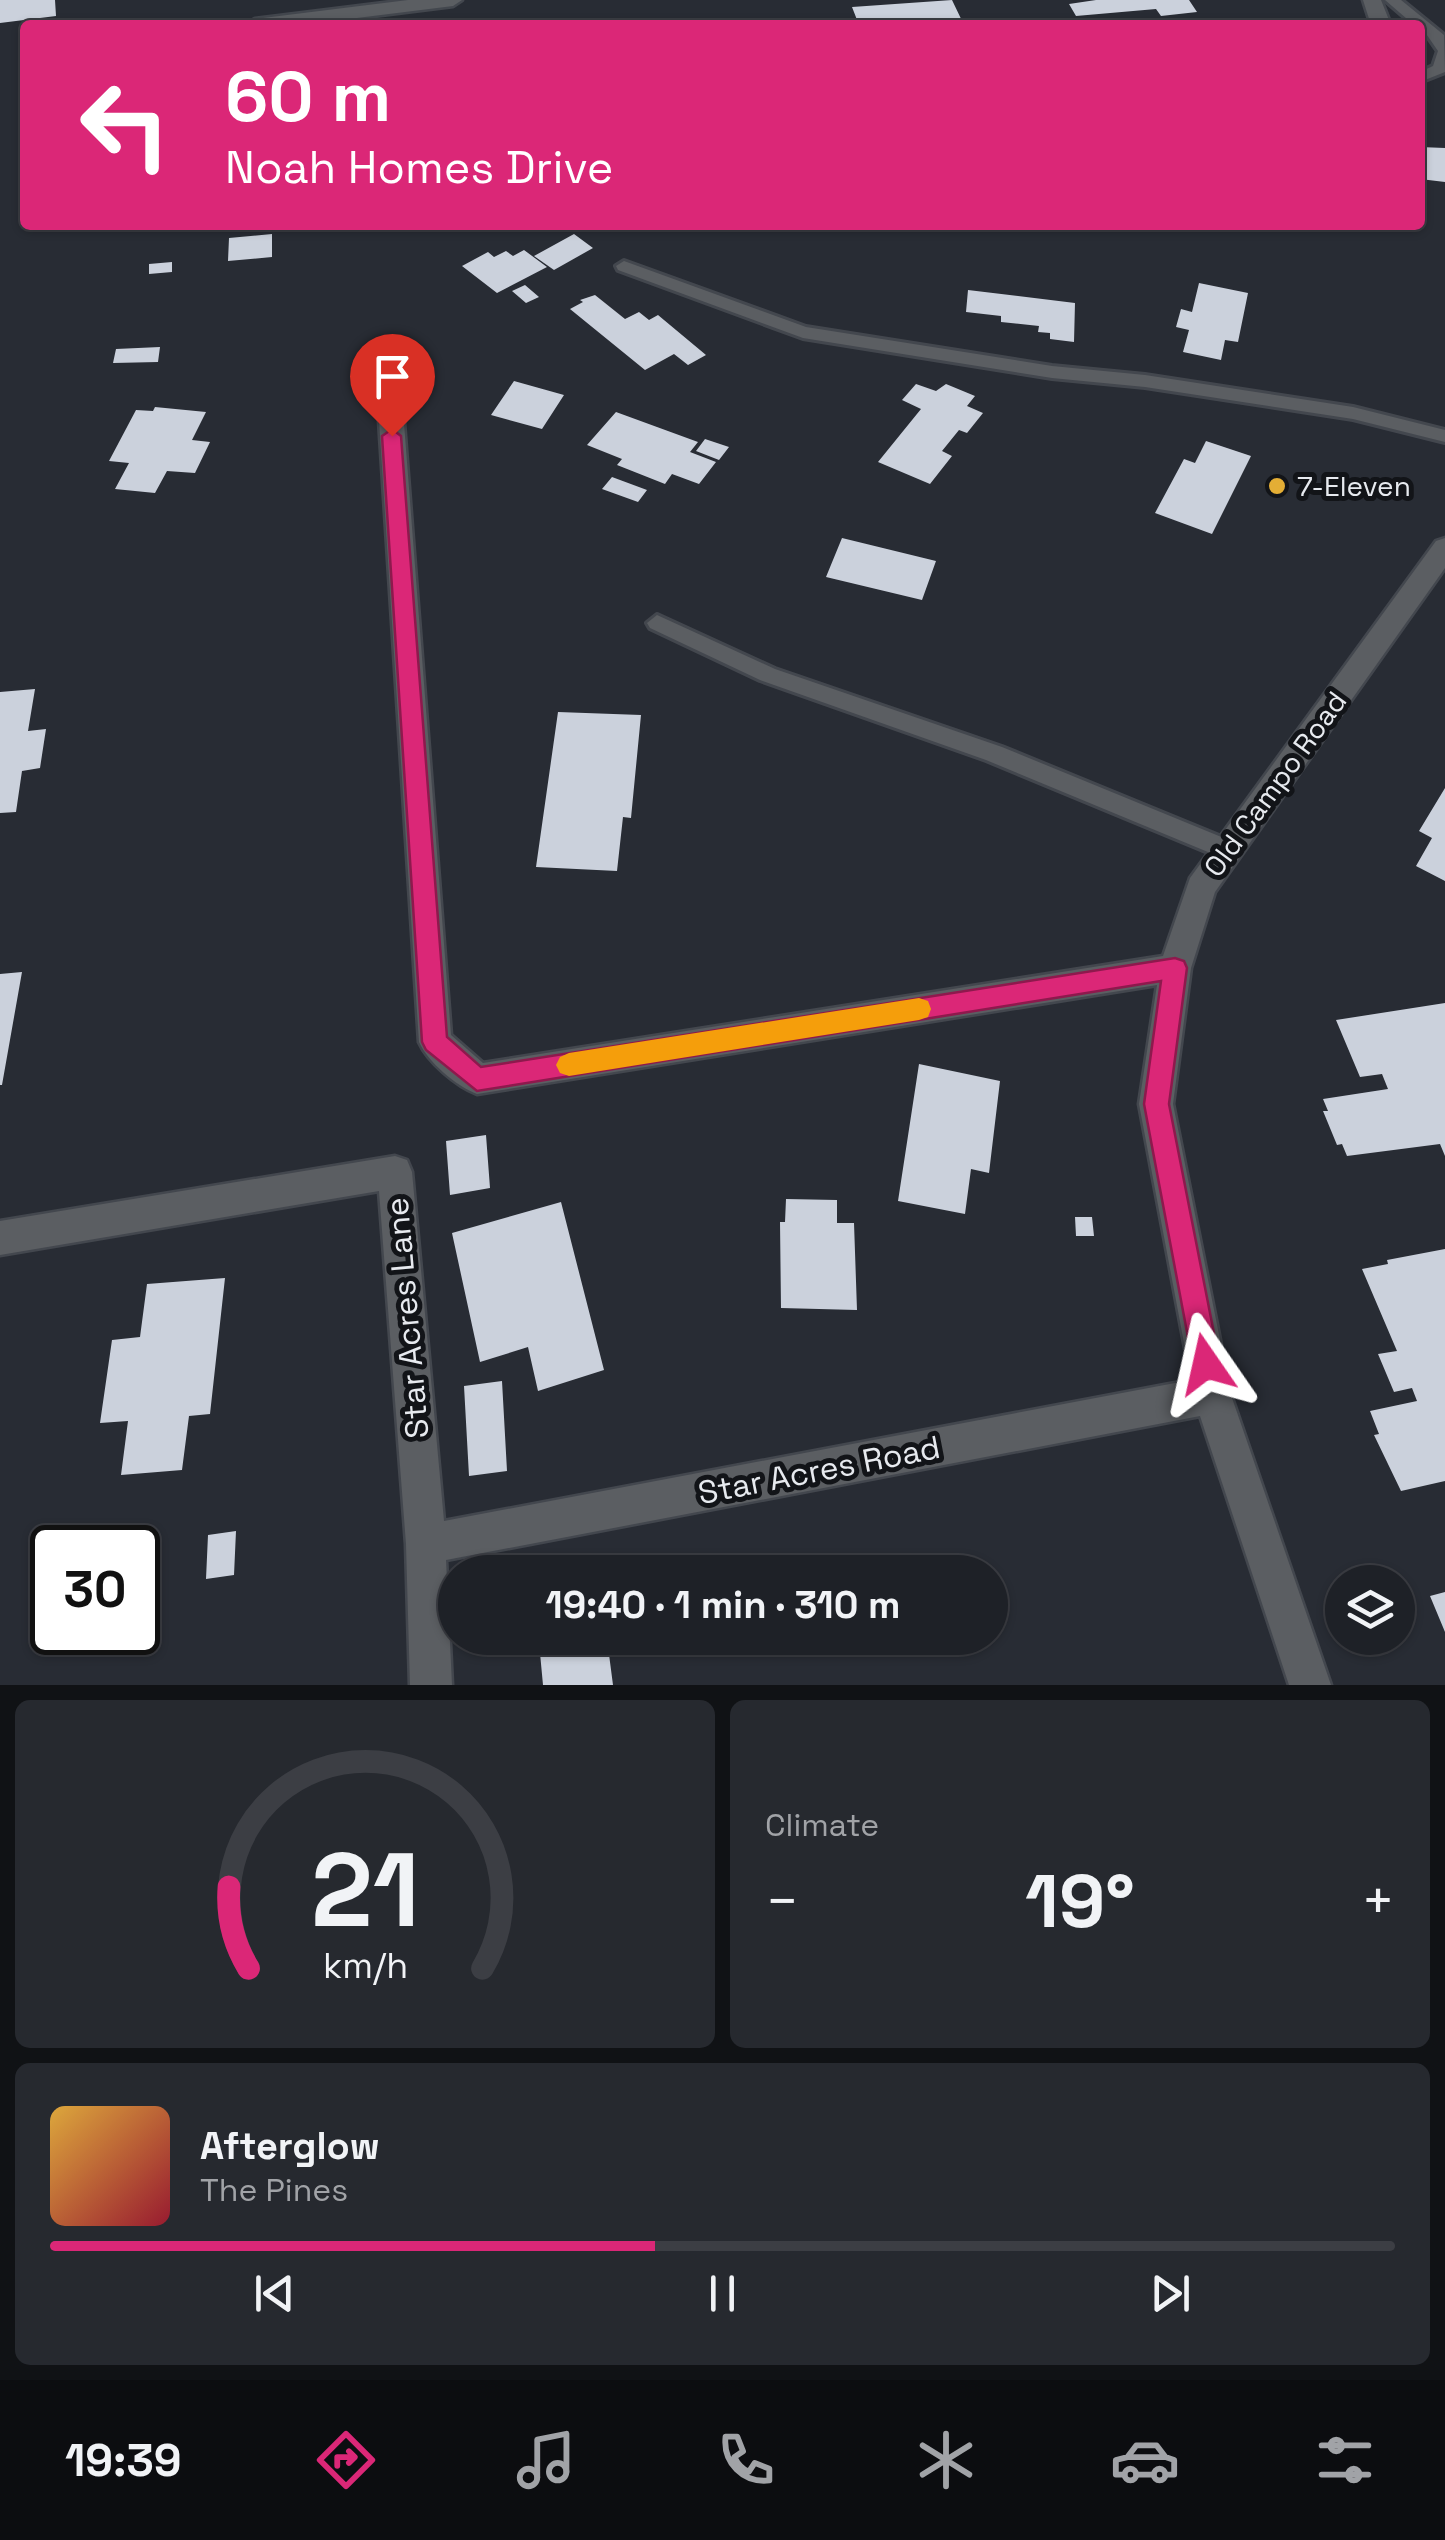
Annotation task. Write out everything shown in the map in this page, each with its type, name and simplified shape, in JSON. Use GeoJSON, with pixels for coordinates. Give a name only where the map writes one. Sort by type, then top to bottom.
{"type":"FeatureCollection","features":[{"type":"Feature","properties":{"kind":"street"},"geometry":{"type":"LineString","coordinates":[[295,20],[453,0]]}},
{"type":"Feature","properties":{"kind":"street"},"geometry":{"type":"LineString","coordinates":[[387,358],[435,1042],[477,1079],[1175,968]]}},
{"type":"Feature","properties":{"kind":"street","name":"Old Campo Road"},"geometry":{"type":"LineString","coordinates":[[1310,1685],[1212,1395],[1156,1104],[1175,968],[1201,887],[1445,548]]}},
{"type":"Feature","properties":{"kind":"street","name":"Star Acres Lane"},"geometry":{"type":"LineString","coordinates":[[0,1238],[396,1172],[426,1544],[431,1685]]}},
{"type":"Feature","properties":{"kind":"street","name":"Star Acres Road"},"geometry":{"type":"LineString","coordinates":[[426,1544],[1212,1395]]}},
{"type":"Feature","properties":{"kind":"lane"},"geometry":{"type":"LineString","coordinates":[[1392,0],[1417,20]]}},
{"type":"Feature","properties":{"kind":"lane"},"geometry":{"type":"LineString","coordinates":[[1425,26],[1440,38],[1445,51],[1440,68],[1425,76]]}},
{"type":"Feature","properties":{"kind":"lane"},"geometry":{"type":"LineString","coordinates":[[624,266],[803,332],[1052,372],[1354,413],[1445,436]]}},
{"type":"Feature","properties":{"kind":"lane"},"geometry":{"type":"LineString","coordinates":[[656,623],[701,649],[960,741],[1228,850]]}},
{"type":"Feature","properties":{"kind":"building"},"geometry":{"type":"Polygon","coordinates":[[[0,0],[55,0],[56,16],[0,23],[0,0]]]}},
{"type":"Feature","properties":{"kind":"building"},"geometry":{"type":"Polygon","coordinates":[[[952,0],[962,20],[857,20],[852,7],[952,0]]]}},
{"type":"Feature","properties":{"kind":"building"},"geometry":{"type":"Polygon","coordinates":[[[1096,0],[1189,0],[1197,12],[1161,16],[1156,9],[1076,16],[1069,4],[1096,0]]]}},
{"type":"Feature","properties":{"kind":"building"},"geometry":{"type":"Polygon","coordinates":[[[1425,147],[1445,148],[1445,182],[1425,180],[1425,147]]]}},
{"type":"Feature","properties":{"kind":"building"},"geometry":{"type":"Polygon","coordinates":[[[272,234],[272,257],[228,261],[229,238],[272,234]]]}},
{"type":"Feature","properties":{"kind":"building"},"geometry":{"type":"Polygon","coordinates":[[[574,234],[593,248],[554,270],[534,256],[574,234]]]}},
{"type":"Feature","properties":{"kind":"building"},"geometry":{"type":"Polygon","coordinates":[[[524,250],[547,267],[497,293],[462,266],[488,252],[494,257],[506,251],[513,256],[524,250]]]}},
{"type":"Feature","properties":{"kind":"building"},"geometry":{"type":"Polygon","coordinates":[[[172,262],[172,272],[149,274],[149,264],[172,262]]]}},
{"type":"Feature","properties":{"kind":"building"},"geometry":{"type":"Polygon","coordinates":[[[1199,283],[1248,293],[1238,342],[1225,340],[1221,360],[1183,352],[1189,330],[1176,327],[1181,309],[1192,312],[1199,283]]]}},
{"type":"Feature","properties":{"kind":"building"},"geometry":{"type":"Polygon","coordinates":[[[525,285],[539,297],[526,303],[512,291],[525,285]]]}},
{"type":"Feature","properties":{"kind":"building"},"geometry":{"type":"Polygon","coordinates":[[[968,290],[1075,303],[1074,342],[1050,339],[1050,333],[1038,332],[1039,326],[1001,322],[1001,316],[966,312],[968,290]]]}},
{"type":"Feature","properties":{"kind":"building"},"geometry":{"type":"Polygon","coordinates":[[[595,295],[625,319],[639,312],[649,320],[658,315],[706,355],[688,365],[674,354],[645,370],[570,309],[595,295]]]}},
{"type":"Feature","properties":{"kind":"building"},"geometry":{"type":"Polygon","coordinates":[[[160,347],[158,362],[113,363],[116,349],[160,347]]]}},
{"type":"Feature","properties":{"kind":"building"},"geometry":{"type":"Polygon","coordinates":[[[514,381],[564,395],[542,429],[491,415],[514,381]]]}},
{"type":"Feature","properties":{"kind":"building"},"geometry":{"type":"Polygon","coordinates":[[[916,384],[936,391],[946,384],[975,396],[967,406],[983,413],[967,433],[959,430],[942,451],[952,456],[930,484],[878,462],[921,409],[902,400],[916,384]]]}},
{"type":"Feature","properties":{"kind":"building"},"geometry":{"type":"Polygon","coordinates":[[[155,407],[206,412],[192,440],[210,442],[195,473],[167,471],[155,493],[115,489],[129,463],[109,461],[136,410],[153,411],[155,407]]]}},
{"type":"Feature","properties":{"kind":"building"},"geometry":{"type":"Polygon","coordinates":[[[616,412],[698,442],[690,452],[716,462],[699,484],[672,474],[665,484],[617,465],[622,459],[587,445],[616,412]]]}},
{"type":"Feature","properties":{"kind":"building"},"geometry":{"type":"Polygon","coordinates":[[[705,439],[729,447],[719,460],[696,451],[705,439]]]}},
{"type":"Feature","properties":{"kind":"building"},"geometry":{"type":"Polygon","coordinates":[[[1206,441],[1251,456],[1212,534],[1155,513],[1184,459],[1195,463],[1206,441]]]}},
{"type":"Feature","properties":{"kind":"building"},"geometry":{"type":"Polygon","coordinates":[[[612,477],[647,490],[638,502],[602,489],[612,477]]]}},
{"type":"Feature","properties":{"kind":"building"},"geometry":{"type":"Polygon","coordinates":[[[842,538],[936,561],[922,600],[826,577],[842,538]]]}},
{"type":"Feature","properties":{"kind":"building"},"geometry":{"type":"Polygon","coordinates":[[[35,689],[28,731],[46,729],[40,768],[22,771],[16,812],[0,813],[0,692],[35,689]]]}},
{"type":"Feature","properties":{"kind":"building"},"geometry":{"type":"Polygon","coordinates":[[[558,712],[641,715],[631,818],[623,817],[617,871],[536,867],[558,712]]]}},
{"type":"Feature","properties":{"kind":"building"},"geometry":{"type":"Polygon","coordinates":[[[1445,788],[1445,881],[1416,866],[1432,838],[1419,831],[1445,788]]]}},
{"type":"Feature","properties":{"kind":"building"},"geometry":{"type":"Polygon","coordinates":[[[22,972],[2,1085],[0,1085],[0,974],[22,972]]]}},
{"type":"Feature","properties":{"kind":"building"},"geometry":{"type":"Polygon","coordinates":[[[1445,1003],[1445,1156],[1440,1144],[1347,1156],[1342,1144],[1337,1145],[1323,1111],[1328,1111],[1323,1099],[1388,1089],[1382,1074],[1360,1077],[1336,1020],[1445,1003]]]}},
{"type":"Feature","properties":{"kind":"building"},"geometry":{"type":"Polygon","coordinates":[[[919,1064],[1000,1081],[989,1173],[971,1169],[965,1214],[898,1201],[919,1064]]]}},
{"type":"Feature","properties":{"kind":"building"},"geometry":{"type":"Polygon","coordinates":[[[486,1135],[490,1188],[450,1195],[446,1141],[486,1135]]]}},
{"type":"Feature","properties":{"kind":"building"},"geometry":{"type":"Polygon","coordinates":[[[786,1199],[837,1200],[837,1223],[854,1223],[857,1310],[781,1308],[780,1222],[785,1222],[786,1199]]]}},
{"type":"Feature","properties":{"kind":"building"},"geometry":{"type":"Polygon","coordinates":[[[561,1202],[604,1370],[538,1391],[528,1347],[480,1362],[452,1233],[561,1202]]]}},
{"type":"Feature","properties":{"kind":"building"},"geometry":{"type":"Polygon","coordinates":[[[1075,1217],[1092,1217],[1094,1236],[1076,1236],[1075,1217]]]}},
{"type":"Feature","properties":{"kind":"building"},"geometry":{"type":"Polygon","coordinates":[[[1445,1249],[1445,1481],[1401,1491],[1374,1435],[1379,1434],[1370,1411],[1417,1401],[1412,1388],[1394,1392],[1378,1354],[1397,1351],[1362,1269],[1445,1249]]]}},
{"type":"Feature","properties":{"kind":"building"},"geometry":{"type":"Polygon","coordinates":[[[225,1278],[210,1414],[189,1416],[182,1470],[121,1475],[128,1421],[100,1423],[112,1340],[140,1337],[147,1284],[225,1278]]]}},
{"type":"Feature","properties":{"kind":"building"},"geometry":{"type":"Polygon","coordinates":[[[502,1381],[507,1471],[469,1476],[464,1386],[502,1381]]]}},
{"type":"Feature","properties":{"kind":"building"},"geometry":{"type":"Polygon","coordinates":[[[236,1531],[234,1575],[206,1579],[208,1535],[236,1531]]]}},
{"type":"Feature","properties":{"kind":"building"},"geometry":{"type":"Polygon","coordinates":[[[1445,1592],[1445,1632],[1430,1596],[1445,1592]]]}},
{"type":"Feature","properties":{"kind":"building"},"geometry":{"type":"Polygon","coordinates":[[[540,1655],[609,1655],[613,1685],[543,1685],[540,1655]]]}},
{"type":"Feature","properties":{"kind":"slow traffic"},"geometry":{"type":"LineString","coordinates":[[569,1065],[919,1009]]}},
{"type":"Feature","properties":{"kind":"place","name":"7-Eleven"},"geometry":{"type":"Point","coordinates":[1277,486]}},
{"type":"Feature","properties":{"kind":"route"},"geometry":{"type":"LineString","coordinates":[[392,436],[435,1042],[477,1079],[1175,968],[1156,1104],[1206,1364]]}}]}
